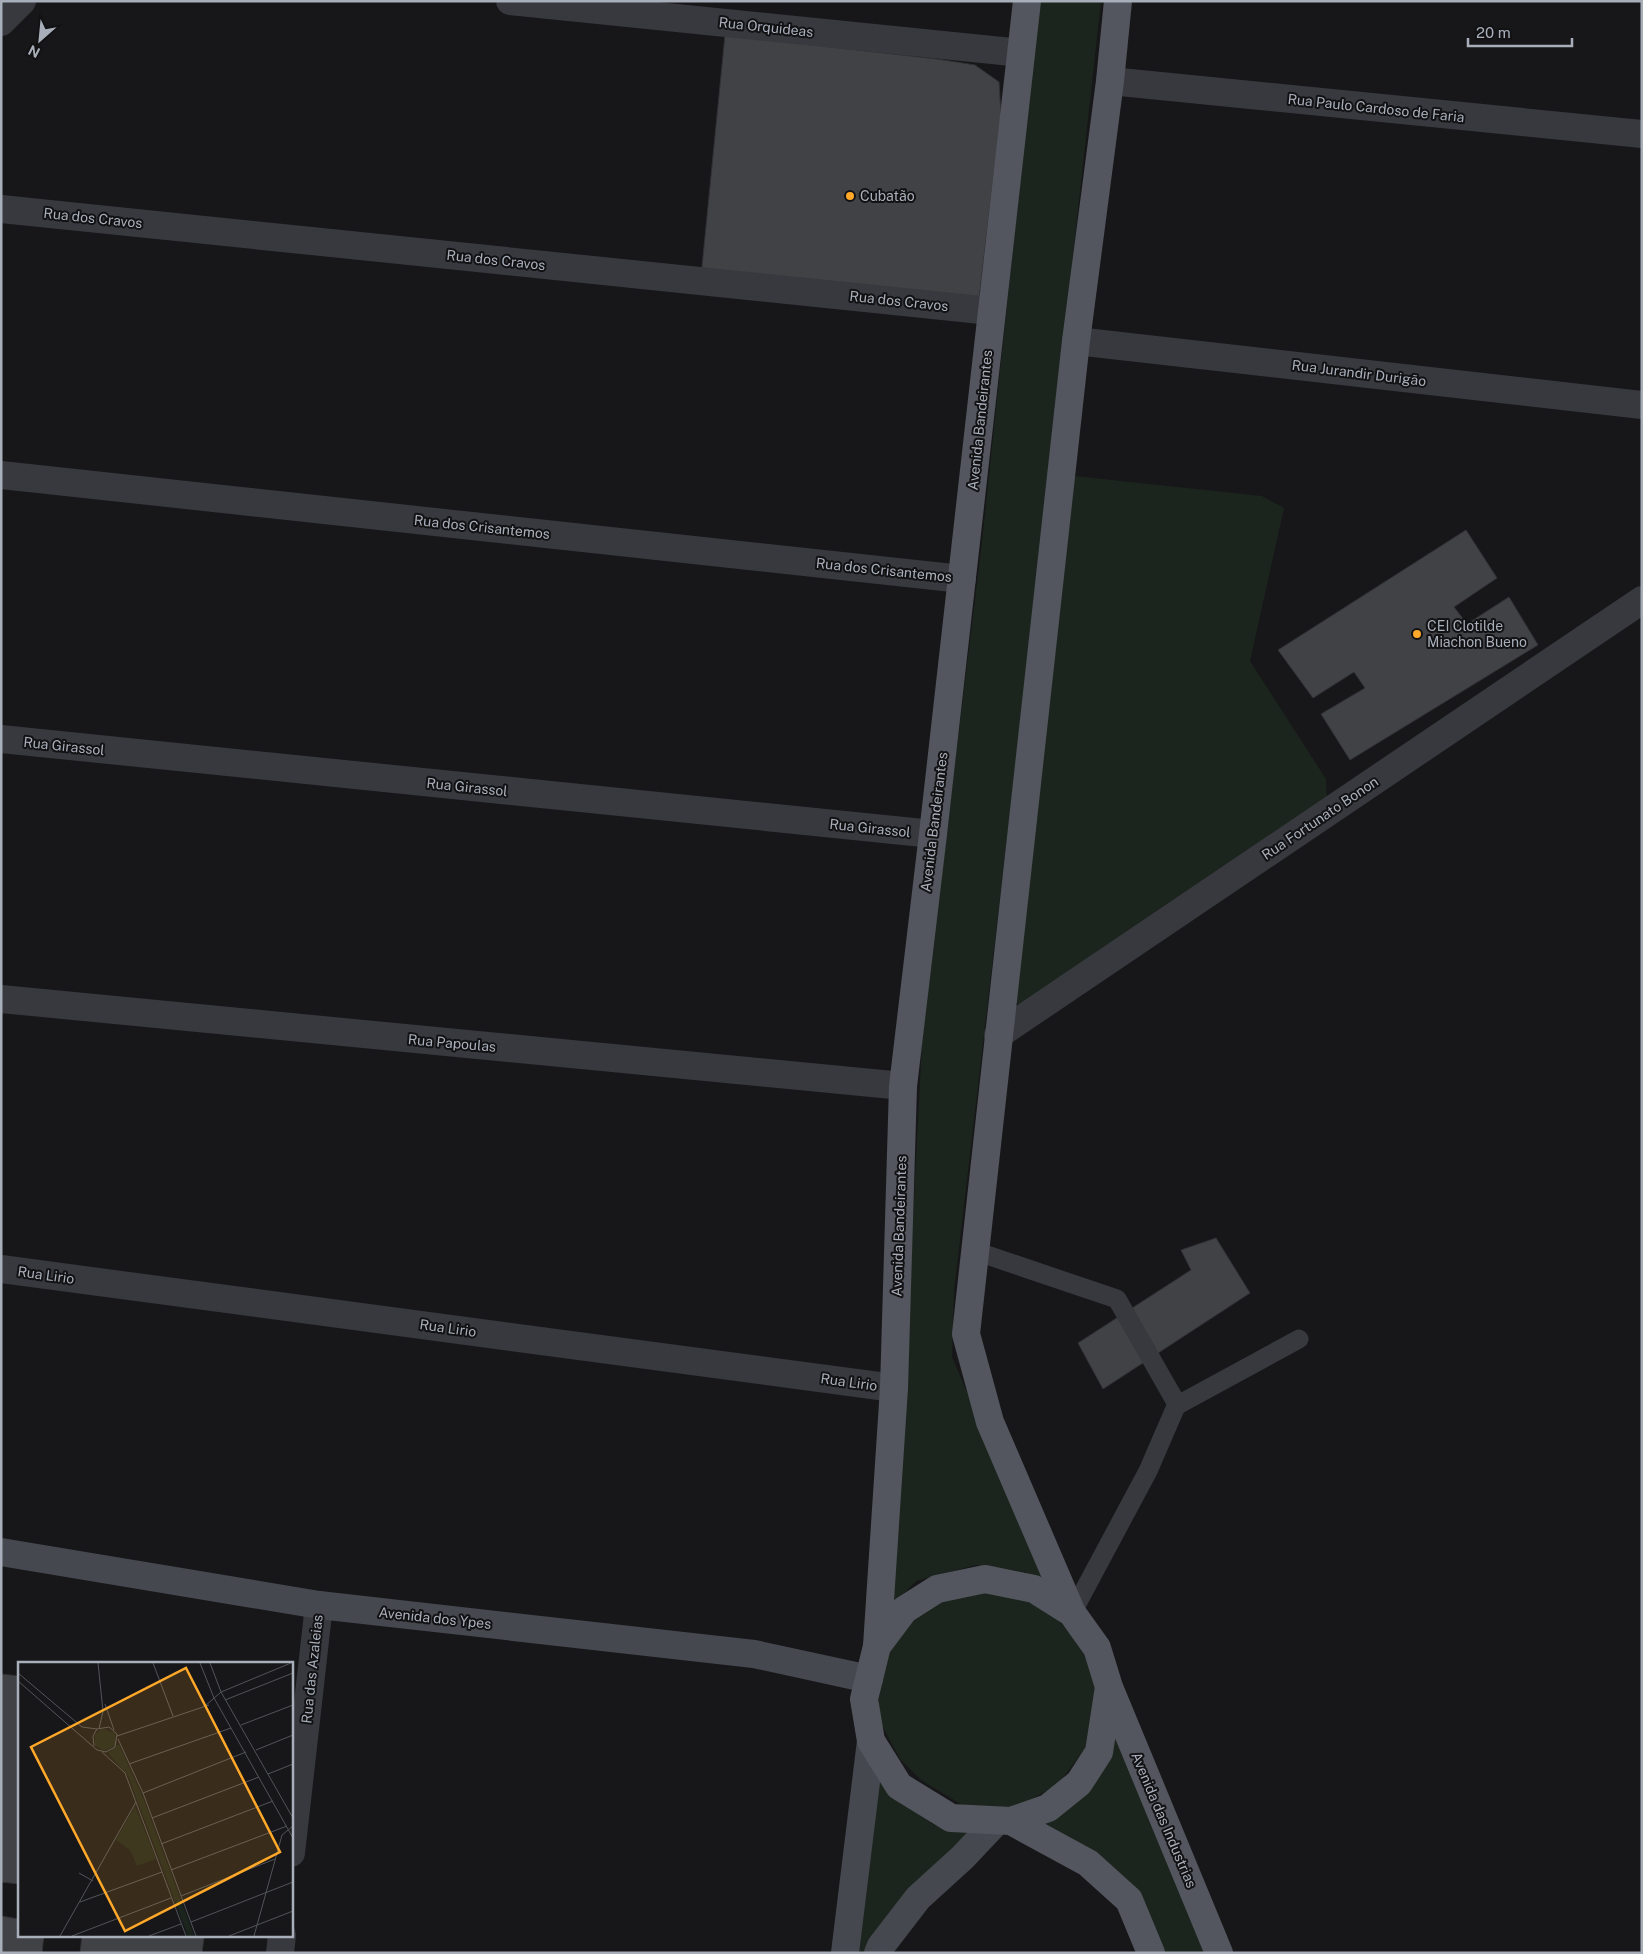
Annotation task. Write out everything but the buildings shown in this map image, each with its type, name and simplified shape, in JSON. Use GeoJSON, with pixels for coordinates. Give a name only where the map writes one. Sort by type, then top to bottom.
{"type":"FeatureCollection","features":[{"type":"Feature","properties":{"kind":"main road","name":"Avenida Bandeirantes"},"geometry":{"type":"LineString","coordinates":[[877,1646],[894,1388],[903,1086],[934,834],[1027,1]]}},
{"type":"Feature","properties":{"kind":"main road"},"geometry":{"type":"LineString","coordinates":[[1072,1613],[990,1422],[966,1334],[1076,341],[1110,81],[1118,1]]}},
{"type":"Feature","properties":{"kind":"main road","name":"Avenida dos Ypes"},"geometry":{"type":"LineString","coordinates":[[1,1552],[319,1605],[754,1654],[869,1679]]}},
{"type":"Feature","properties":{"kind":"main road"},"geometry":{"type":"LineString","coordinates":[[845,1953],[871,1741],[864,1699],[877,1646],[904,1610],[937,1589],[985,1579],[1034,1589],[1072,1613]]}},
{"type":"Feature","properties":{"kind":"main road","name":"Avenida das Industrias"},"geometry":{"type":"LineString","coordinates":[[1072,1613],[1097,1648],[1109,1687],[1219,1953]]}},
{"type":"Feature","properties":{"kind":"main road"},"geometry":{"type":"LineString","coordinates":[[871,1741],[899,1786],[951,1818],[1004,1821],[1048,1808],[1079,1783],[1099,1752],[1109,1687]]}},
{"type":"Feature","properties":{"kind":"main road"},"geometry":{"type":"LineString","coordinates":[[878,1953],[881,1946],[918,1898],[1004,1821]]}},
{"type":"Feature","properties":{"kind":"main road"},"geometry":{"type":"LineString","coordinates":[[1004,1821],[1088,1863],[1129,1900],[1151,1953]]}},
{"type":"Feature","properties":{"kind":"street"},"geometry":{"type":"LineString","coordinates":[[1,22],[22,1]]}},
{"type":"Feature","properties":{"kind":"street","name":"Rua Orquideas"},"geometry":{"type":"LineString","coordinates":[[510,1],[1021,52]]}},
{"type":"Feature","properties":{"kind":"street","name":"Rua Paulo Cardoso de Faria"},"geometry":{"type":"LineString","coordinates":[[1110,81],[1642,134]]}},
{"type":"Feature","properties":{"kind":"street","name":"Rua dos Cravos"},"geometry":{"type":"LineString","coordinates":[[1,209],[991,311]]}},
{"type":"Feature","properties":{"kind":"street","name":"Rua Jurandir Durigão"},"geometry":{"type":"LineString","coordinates":[[1076,341],[1642,405]]}},
{"type":"Feature","properties":{"kind":"street","name":"Rua dos Crisantemos"},"geometry":{"type":"LineString","coordinates":[[1,475],[962,579]]}},
{"type":"Feature","properties":{"kind":"street","name":"Rua Fortunato Bonon"},"geometry":{"type":"LineString","coordinates":[[998,1035],[1642,600]]}},
{"type":"Feature","properties":{"kind":"street","name":"Rua Girassol"},"geometry":{"type":"LineString","coordinates":[[1,739],[934,834]]}},
{"type":"Feature","properties":{"kind":"street","name":"Rua Papoulas"},"geometry":{"type":"LineString","coordinates":[[1,999],[903,1086]]}},
{"type":"Feature","properties":{"kind":"street","name":"Rua Lirio"},"geometry":{"type":"LineString","coordinates":[[1,1269],[894,1388]]}},
{"type":"Feature","properties":{"kind":"street","name":"Rua das Azaleias"},"geometry":{"type":"LineString","coordinates":[[292,1844],[319,1605]]}},
{"type":"Feature","properties":{"kind":"street"},"geometry":{"type":"LineString","coordinates":[[280,1953],[282,1936]]}},
{"type":"Feature","properties":{"kind":"lane"},"geometry":{"type":"LineString","coordinates":[[975,1251],[1117,1299],[1177,1404],[1148,1471],[1072,1613]]}},
{"type":"Feature","properties":{"kind":"lane"},"geometry":{"type":"LineString","coordinates":[[1176,1406],[1299,1339]]}},
{"type":"Feature","properties":{"kind":"shaded area"},"geometry":{"type":"Polygon","coordinates":[[[1039,1],[1101,1],[1036,590],[954,1291],[952,1357],[1050,1586],[1025,1572],[976,1565],[916,1581],[893,1605],[923,1024],[982,542],[1039,1]]]}},
{"type":"Feature","properties":{"kind":"shaded area"},"geometry":{"type":"Polygon","coordinates":[[[1074,476],[1262,496],[1284,508],[1250,661],[1326,779],[1327,800],[1020,1005],[1013,1000],[1074,476]]]}},
{"type":"Feature","properties":{"kind":"shaded area"},"geometry":{"type":"Polygon","coordinates":[[[980,1587],[1041,1603],[1077,1640],[1100,1685],[1091,1741],[1058,1784],[1015,1809],[964,1806],[921,1780],[900,1759],[877,1716],[883,1662],[920,1609],[980,1587]]]}},
{"type":"Feature","properties":{"kind":"shaded area"},"geometry":{"type":"Polygon","coordinates":[[[1113,1719],[1209,1953],[1165,1953],[1107,1862],[1040,1823],[1113,1719]]]}},
{"type":"Feature","properties":{"kind":"shaded area"},"geometry":{"type":"Polygon","coordinates":[[[878,1766],[897,1799],[934,1825],[975,1832],[868,1953],[854,1953],[878,1766]]]}},
{"type":"Feature","properties":{"kind":"place","name":"Cubatão"},"geometry":{"type":"Point","coordinates":[850,196]}},
{"type":"Feature","properties":{"kind":"place","name":"CEI Clotilde Miachon Bueno"},"geometry":{"type":"Point","coordinates":[1417,634]}}]}
